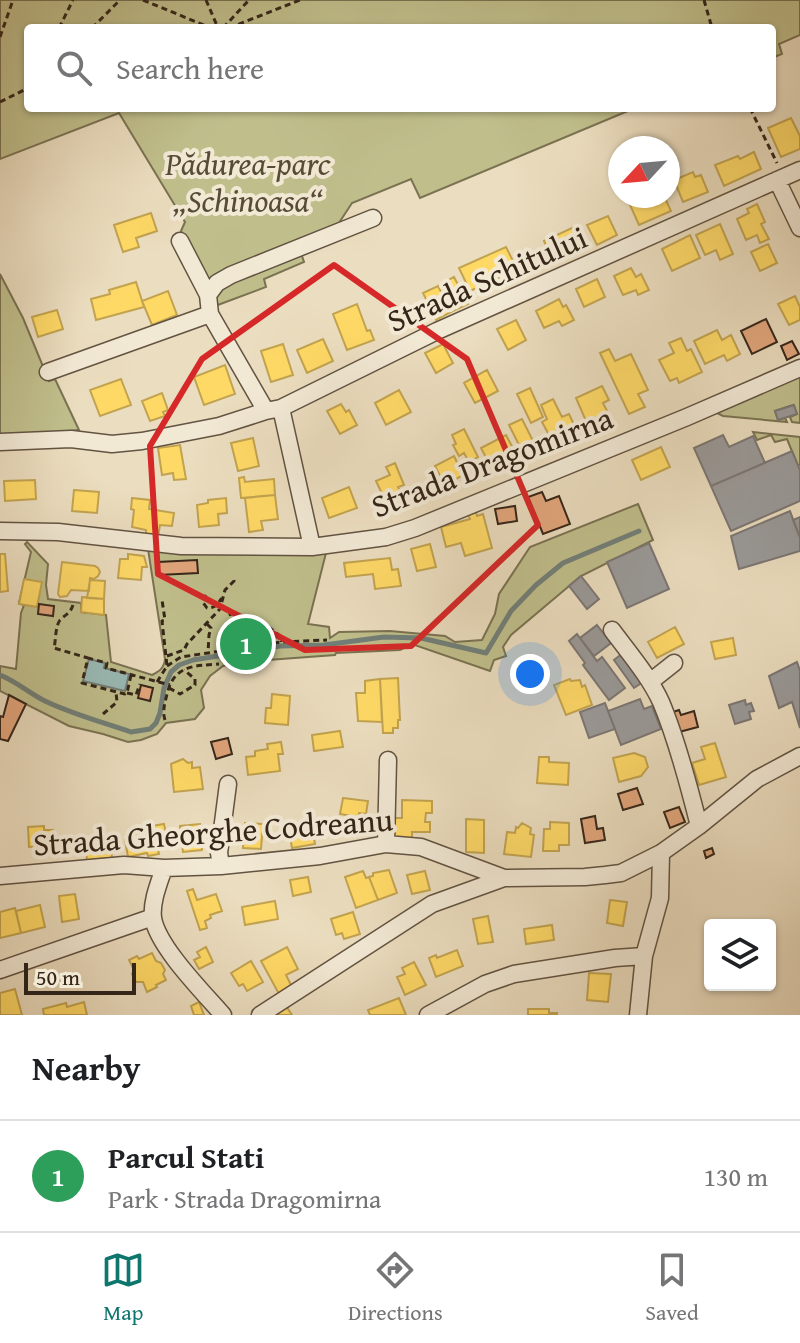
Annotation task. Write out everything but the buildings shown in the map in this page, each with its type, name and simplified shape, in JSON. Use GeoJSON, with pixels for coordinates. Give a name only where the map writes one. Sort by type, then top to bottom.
{"type":"FeatureCollection","features":[{"type":"Feature","properties":{"kind":"street","name":"Strada Schitului"},"geometry":{"type":"LineString","coordinates":[[0,442],[71,439],[112,444],[142,441],[219,426],[273,409],[437,331],[800,170]]}},
{"type":"Feature","properties":{"kind":"street"},"geometry":{"type":"LineString","coordinates":[[781,178],[800,228]]}},
{"type":"Feature","properties":{"kind":"street"},"geometry":{"type":"LineString","coordinates":[[208,295],[217,283],[231,275],[373,218]]}},
{"type":"Feature","properties":{"kind":"street"},"geometry":{"type":"LineString","coordinates":[[180,241],[208,295],[210,314],[273,409],[312,547]]}},
{"type":"Feature","properties":{"kind":"street"},"geometry":{"type":"LineString","coordinates":[[48,372],[210,314]]}},
{"type":"Feature","properties":{"kind":"street","name":"Strada Dragomirna"},"geometry":{"type":"LineString","coordinates":[[0,531],[58,532],[181,546],[312,547],[386,537],[687,417],[800,368]]}},
{"type":"Feature","properties":{"kind":"street"},"geometry":{"type":"LineString","coordinates":[[612,630],[650,682],[660,702],[689,785],[699,826]]}},
{"type":"Feature","properties":{"kind":"street"},"geometry":{"type":"LineString","coordinates":[[650,682],[674,663]]}},
{"type":"Feature","properties":{"kind":"street","name":"Strada Gheorghe Codreanu"},"geometry":{"type":"LineString","coordinates":[[0,876],[124,865],[164,868],[221,866],[320,856],[386,844],[421,847],[504,878],[585,877],[621,873],[661,853],[757,779],[800,756]]}},
{"type":"Feature","properties":{"kind":"street"},"geometry":{"type":"LineString","coordinates":[[386,844],[388,760]]}},
{"type":"Feature","properties":{"kind":"street"},"geometry":{"type":"LineString","coordinates":[[221,866],[219,853],[228,784]]}},
{"type":"Feature","properties":{"kind":"street"},"geometry":{"type":"LineString","coordinates":[[638,1015],[644,956],[660,898],[661,853]]}},
{"type":"Feature","properties":{"kind":"street"},"geometry":{"type":"LineString","coordinates":[[164,868],[156,891],[153,917],[164,943],[180,966],[223,1015]]}},
{"type":"Feature","properties":{"kind":"street"},"geometry":{"type":"LineString","coordinates":[[260,1015],[432,904],[504,878]]}},
{"type":"Feature","properties":{"kind":"street"},"geometry":{"type":"LineString","coordinates":[[0,970],[153,917]]}},
{"type":"Feature","properties":{"kind":"street"},"geometry":{"type":"LineString","coordinates":[[428,1015],[485,984],[514,974],[644,956]]}},
{"type":"Feature","properties":{"kind":"path"},"geometry":{"type":"LineString","coordinates":[[0,37],[13,0]]}},
{"type":"Feature","properties":{"kind":"path"},"geometry":{"type":"LineString","coordinates":[[61,24],[73,0]]}},
{"type":"Feature","properties":{"kind":"path"},"geometry":{"type":"LineString","coordinates":[[96,24],[120,0]]}},
{"type":"Feature","properties":{"kind":"path"},"geometry":{"type":"LineString","coordinates":[[143,0],[201,24]]}},
{"type":"Feature","properties":{"kind":"path"},"geometry":{"type":"LineString","coordinates":[[206,0],[218,24]]}},
{"type":"Feature","properties":{"kind":"path"},"geometry":{"type":"LineString","coordinates":[[224,24],[249,0]]}},
{"type":"Feature","properties":{"kind":"path"},"geometry":{"type":"LineString","coordinates":[[239,24],[300,0]]}},
{"type":"Feature","properties":{"kind":"path"},"geometry":{"type":"LineString","coordinates":[[704,0],[711,24]]}},
{"type":"Feature","properties":{"kind":"path"},"geometry":{"type":"LineString","coordinates":[[0,102],[24,90]]}},
{"type":"Feature","properties":{"kind":"path"},"geometry":{"type":"LineString","coordinates":[[752,112],[781,178]]}},
{"type":"Feature","properties":{"kind":"path"},"geometry":{"type":"LineString","coordinates":[[167,656],[184,650],[207,624],[220,608],[225,590],[234,581],[233,577]]}},
{"type":"Feature","properties":{"kind":"path"},"geometry":{"type":"LineString","coordinates":[[206,595],[202,601],[207,608],[213,608],[223,599]]}},
{"type":"Feature","properties":{"kind":"path"},"geometry":{"type":"LineString","coordinates":[[162,600],[167,666]]}},
{"type":"Feature","properties":{"kind":"path"},"geometry":{"type":"LineString","coordinates":[[73,605],[58,625],[54,648],[107,663],[106,668],[169,686],[180,694],[195,685],[195,679],[184,670]]}},
{"type":"Feature","properties":{"kind":"path"},"geometry":{"type":"LineString","coordinates":[[220,608],[266,625],[280,636],[281,642]]}},
{"type":"Feature","properties":{"kind":"path"},"geometry":{"type":"LineString","coordinates":[[229,610],[239,648]]}},
{"type":"Feature","properties":{"kind":"path"},"geometry":{"type":"LineString","coordinates":[[207,624],[211,628],[208,653]]}},
{"type":"Feature","properties":{"kind":"path"},"geometry":{"type":"LineString","coordinates":[[157,682],[167,666],[181,657],[281,642],[327,640]]}},
{"type":"Feature","properties":{"kind":"path"},"geometry":{"type":"LineString","coordinates":[[88,658],[82,683],[136,695],[140,684]]}},
{"type":"Feature","properties":{"kind":"path"},"geometry":{"type":"LineString","coordinates":[[165,720],[163,714],[172,678],[184,670],[219,664]]}},
{"type":"Feature","properties":{"kind":"path"},"geometry":{"type":"LineString","coordinates":[[127,693],[131,675]]}},
{"type":"Feature","properties":{"kind":"path"},"geometry":{"type":"LineString","coordinates":[[116,692],[117,702]]}},
{"type":"Feature","properties":{"kind":"path"},"geometry":{"type":"LineString","coordinates":[[103,714],[117,702],[124,701]]}},
{"type":"Feature","properties":{"kind":"highlighted area"},"geometry":{"type":"Polygon","coordinates":[[[334,265],[467,359],[538,525],[411,646],[305,650],[158,574],[150,446],[202,359],[334,265]]]}},
{"type":"Feature","properties":{"kind":"green space","name":"Pădurea-parc „Schinoasa“"},"geometry":{"type":"Polygon","coordinates":[[[0,0],[800,0],[800,35],[779,44],[782,54],[776,56],[776,24],[24,24],[24,112],[625,112],[420,198],[411,179],[352,203],[335,229],[209,281],[181,231],[185,222],[119,113],[0,159],[0,0]]]}},
{"type":"Feature","properties":{"kind":"green space"},"geometry":{"type":"Polygon","coordinates":[[[300,250],[304,262],[264,279],[266,287],[215,306],[214,298],[219,287],[300,250]]]}},
{"type":"Feature","properties":{"kind":"green space"},"geometry":{"type":"Polygon","coordinates":[[[0,274],[23,318],[49,381],[55,379],[79,430],[0,438],[0,274]]]}},
{"type":"Feature","properties":{"kind":"green space"},"geometry":{"type":"Polygon","coordinates":[[[800,375],[800,423],[792,422],[790,417],[797,414],[793,405],[775,411],[778,420],[785,418],[787,422],[723,416],[713,411],[800,375]]]}},
{"type":"Feature","properties":{"kind":"green space"},"geometry":{"type":"Polygon","coordinates":[[[753,432],[800,437],[800,465],[787,439],[775,442],[771,435],[757,440],[753,432]]]}},
{"type":"Feature","properties":{"kind":"green space"},"geometry":{"type":"Polygon","coordinates":[[[638,504],[653,540],[581,576],[511,635],[503,647],[506,656],[494,660],[490,671],[412,644],[400,650],[239,662],[223,666],[210,676],[201,690],[204,708],[195,719],[166,723],[157,734],[128,742],[69,726],[0,691],[0,666],[16,669],[24,605],[19,603],[31,552],[25,544],[27,542],[48,564],[48,599],[81,603],[81,612],[106,615],[111,662],[152,675],[161,669],[165,659],[148,549],[326,553],[308,624],[329,627],[330,638],[339,632],[390,631],[445,636],[455,642],[482,640],[495,614],[499,594],[530,547],[638,504]]]}},
{"type":"Feature","properties":{"kind":"water"},"geometry":{"type":"Polygon","coordinates":[[[89,659],[105,663],[104,668],[129,674],[125,691],[83,681],[89,659]]]}},
{"type":"Feature","properties":{"kind":"waterway"},"geometry":{"type":"LineString","coordinates":[[0,675],[45,701],[76,714],[131,732],[150,729],[160,713],[164,688],[171,672],[193,660],[280,646],[324,645],[384,637],[421,638],[486,653],[511,611],[563,563],[639,531]]}},
{"type":"Feature","properties":{"kind":"place","name":"Parcul Stati"},"geometry":{"type":"Point","coordinates":[246,644]}}]}
